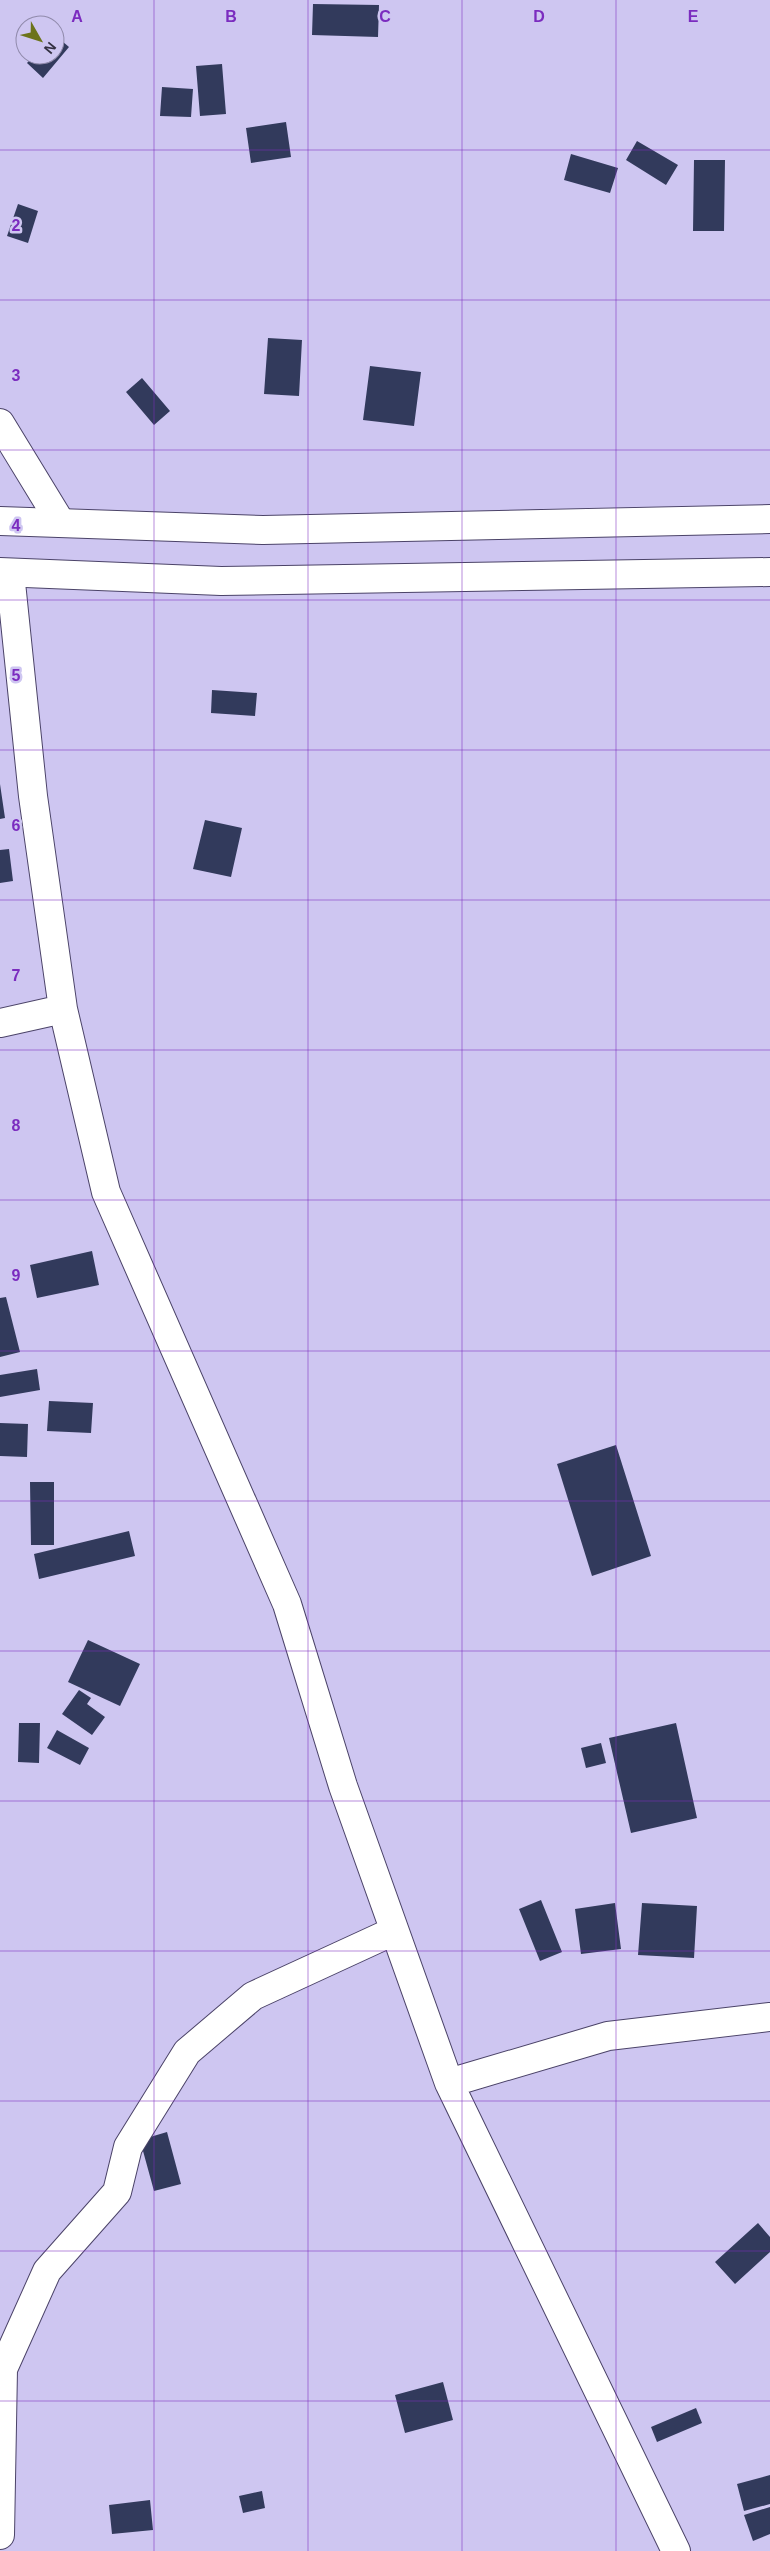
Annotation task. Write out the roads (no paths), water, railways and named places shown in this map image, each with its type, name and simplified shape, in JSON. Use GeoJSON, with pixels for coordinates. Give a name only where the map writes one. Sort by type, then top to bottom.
{"type":"FeatureCollection","features":[{"type":"Feature","properties":{"kind":"street"},"geometry":{"type":"LineString","coordinates":[[0,423],[61,523]]}},
{"type":"Feature","properties":{"kind":"street"},"geometry":{"type":"LineString","coordinates":[[0,521],[263,530],[770,519]]}},
{"type":"Feature","properties":{"kind":"street"},"geometry":{"type":"LineString","coordinates":[[676,2551],[449,2084],[343,1786],[287,1604],[106,1192],[63,1008],[32,796],[5,572],[220,582],[770,572]]}},
{"type":"Feature","properties":{"kind":"street"},"geometry":{"type":"LineString","coordinates":[[0,1023],[63,1008]]}},
{"type":"Feature","properties":{"kind":"street"},"geometry":{"type":"LineString","coordinates":[[0,2535],[3,2369],[47,2271],[94,2221],[117,2192],[128,2147],[187,2052],[254,1996],[394,1931]]}},
{"type":"Feature","properties":{"kind":"street"},"geometry":{"type":"LineString","coordinates":[[449,2084],[608,2036],[770,2017]]}},
{"type":"Feature","properties":{"kind":"street"},"geometry":{"type":"LineString","coordinates":[[0,2542],[2,2551]]}}]}
